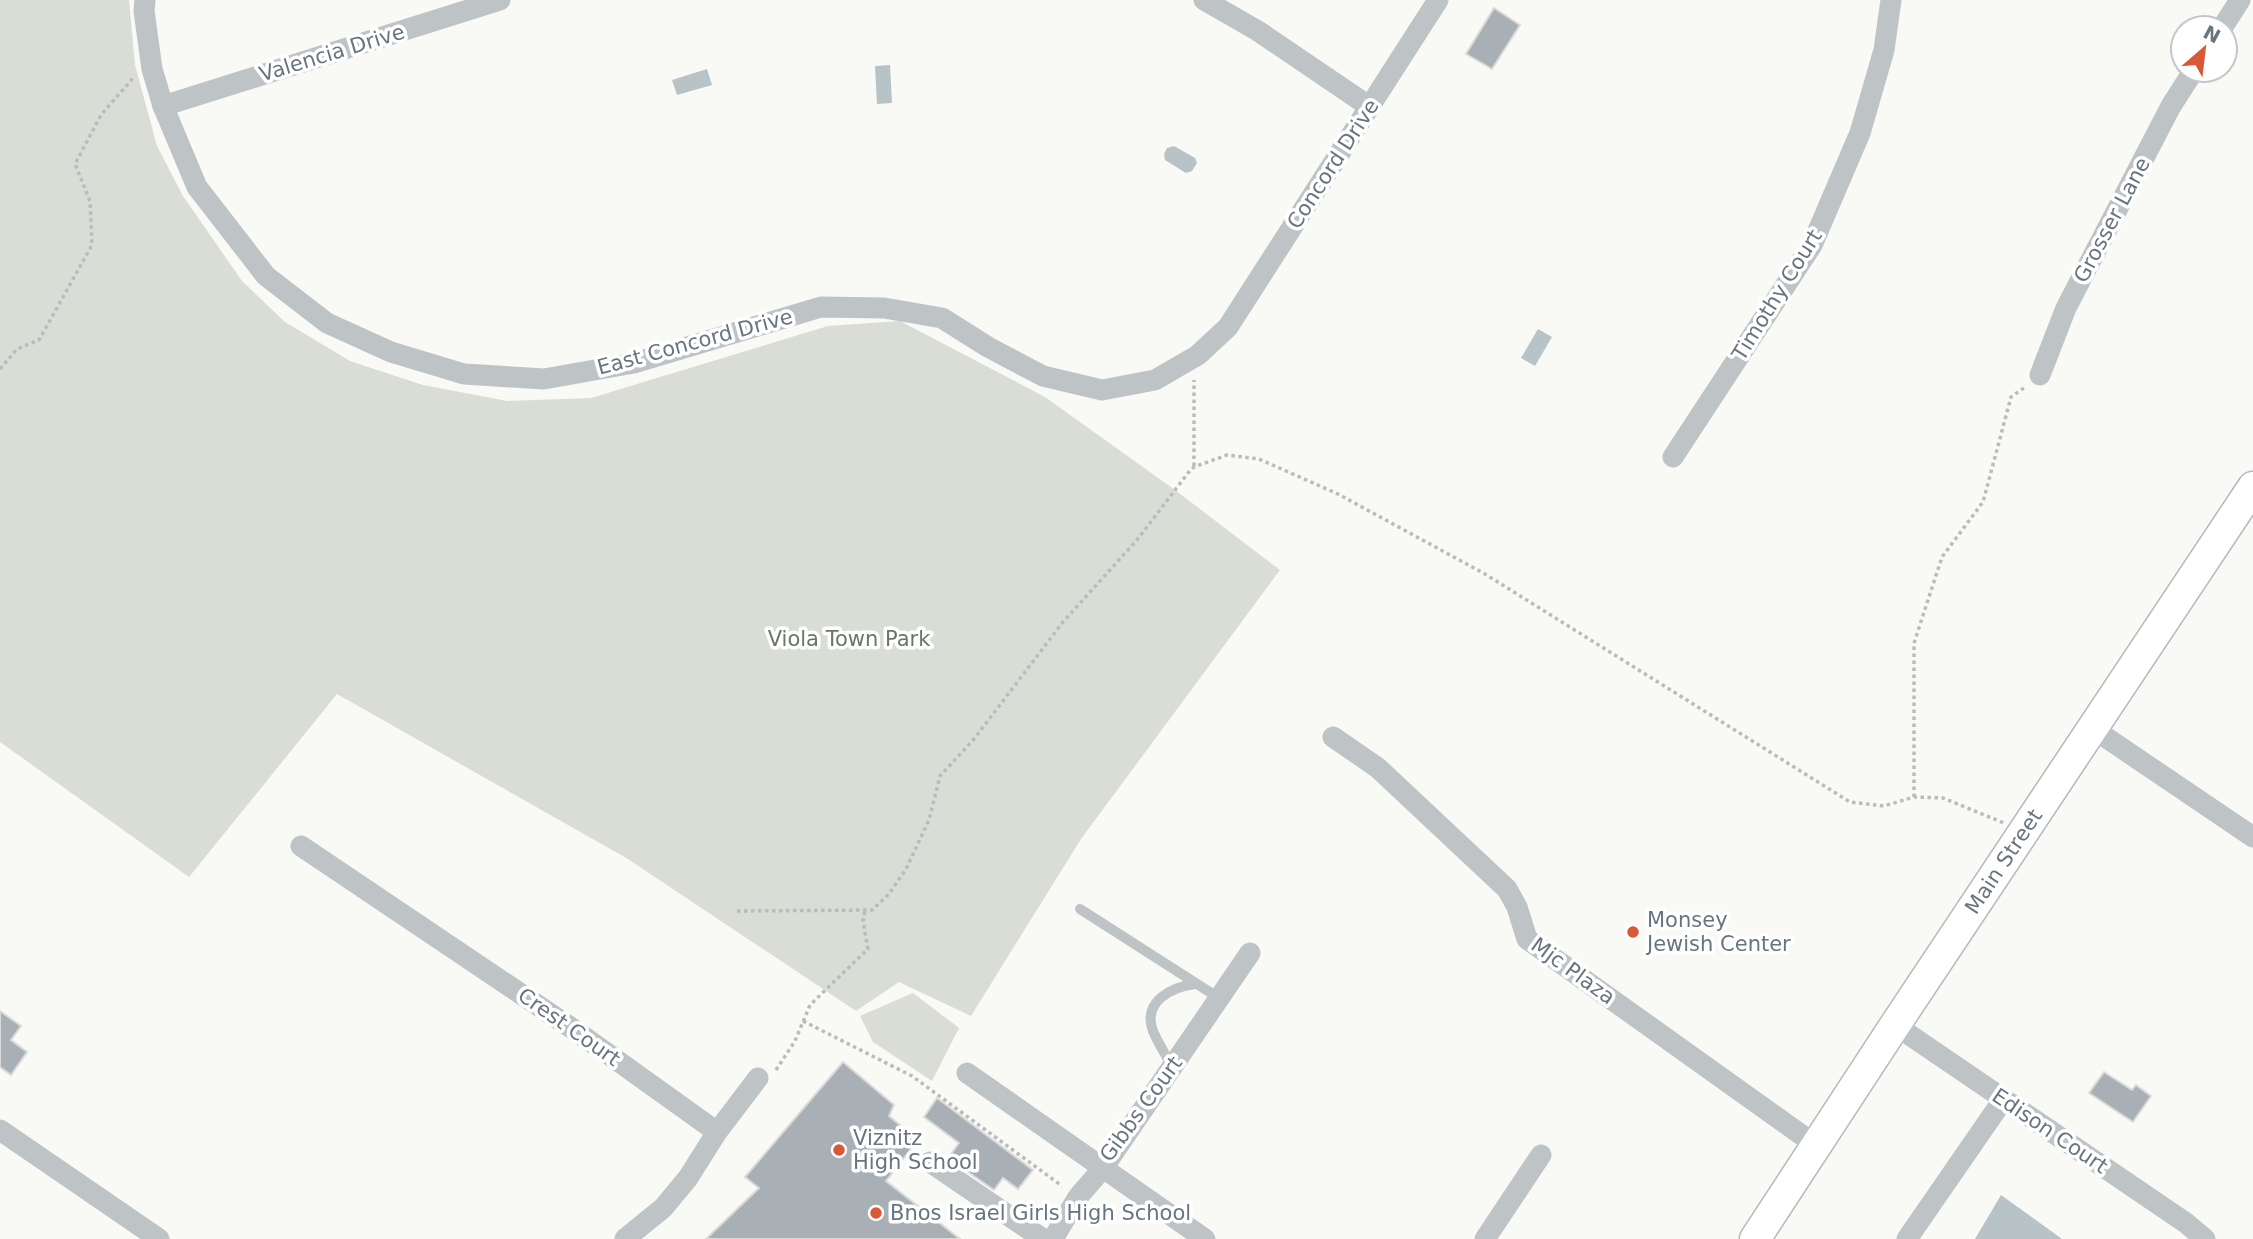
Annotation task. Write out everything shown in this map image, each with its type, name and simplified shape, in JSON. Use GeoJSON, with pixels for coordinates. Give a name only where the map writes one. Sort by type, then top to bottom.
{"type":"FeatureCollection","features":[{"type":"Feature","properties":{"kind":"main road","name":"Main Street"},"geometry":{"type":"LineString","coordinates":[[1755,1239],[2253,487]]}},
{"type":"Feature","properties":{"kind":"street"},"geometry":{"type":"LineString","coordinates":[[145,0],[144,11],[152,69],[163,106]]}},
{"type":"Feature","properties":{"kind":"street","name":"Valencia Drive"},"geometry":{"type":"LineString","coordinates":[[163,106],[500,0]]}},
{"type":"Feature","properties":{"kind":"street"},"geometry":{"type":"LineString","coordinates":[[1204,0],[1258,31],[1370,107]]}},
{"type":"Feature","properties":{"kind":"street","name":"Concord Drive"},"geometry":{"type":"LineString","coordinates":[[1228,327],[1438,0]]}},
{"type":"Feature","properties":{"kind":"street","name":"Timothy Court"},"geometry":{"type":"LineString","coordinates":[[1673,457],[1812,245],[1860,133],[1884,50],[1891,0]]}},
{"type":"Feature","properties":{"kind":"street","name":"Grosser Lane"},"geometry":{"type":"LineString","coordinates":[[2040,375],[2066,308],[2185,84]]}},
{"type":"Feature","properties":{"kind":"street","name":"East Concord Drive"},"geometry":{"type":"LineString","coordinates":[[163,106],[197,187],[267,276],[327,323],[391,352],[464,374],[544,379],[634,363],[821,307],[884,308],[942,318],[988,347],[1044,376],[1102,390],[1155,380],[1198,355],[1228,327]]}},
{"type":"Feature","properties":{"kind":"street"},"geometry":{"type":"LineString","coordinates":[[2092,728],[2253,837]]}},
{"type":"Feature","properties":{"kind":"street","name":"Mjc Plaza"},"geometry":{"type":"LineString","coordinates":[[1333,737],[1378,768],[1507,889],[1517,907],[1527,939],[1816,1146]]}},
{"type":"Feature","properties":{"kind":"street","name":"Crest Court"},"geometry":{"type":"LineString","coordinates":[[300,846],[576,1031],[718,1132]]}},
{"type":"Feature","properties":{"kind":"street","name":"Gibbs Court"},"geometry":{"type":"LineString","coordinates":[[967,1073],[1103,1168],[1250,953]]}},
{"type":"Feature","properties":{"kind":"street","name":"Edison Court"},"geometry":{"type":"LineString","coordinates":[[1895,1024],[2186,1223],[2205,1239]]}},
{"type":"Feature","properties":{"kind":"street"},"geometry":{"type":"LineString","coordinates":[[625,1239],[663,1208],[688,1178],[758,1079]]}},
{"type":"Feature","properties":{"kind":"street"},"geometry":{"type":"LineString","coordinates":[[1908,1239],[2003,1100]]}},
{"type":"Feature","properties":{"kind":"street"},"geometry":{"type":"LineString","coordinates":[[0,1130],[159,1239]]}},
{"type":"Feature","properties":{"kind":"street"},"geometry":{"type":"LineString","coordinates":[[1485,1239],[1541,1155]]}},
{"type":"Feature","properties":{"kind":"street"},"geometry":{"type":"LineString","coordinates":[[930,1162],[1044,1239]]}},
{"type":"Feature","properties":{"kind":"street"},"geometry":{"type":"LineString","coordinates":[[1053,1239],[1079,1197],[1103,1168],[1205,1239]]}},
{"type":"Feature","properties":{"kind":"lane"},"geometry":{"type":"LineString","coordinates":[[1080,909],[1219,998]]}},
{"type":"Feature","properties":{"kind":"lane"},"geometry":{"type":"LineString","coordinates":[[1172,1067],[1152,1029],[1151,1017],[1156,1003],[1163,995],[1174,987],[1195,984]]}},
{"type":"Feature","properties":{"kind":"path"},"geometry":{"type":"LineString","coordinates":[[0,369],[17,349],[39,340],[92,245],[90,201],[75,164],[101,115],[132,78],[152,69]]}},
{"type":"Feature","properties":{"kind":"path"},"geometry":{"type":"LineString","coordinates":[[1185,363],[1195,381],[1194,467]]}},
{"type":"Feature","properties":{"kind":"path"},"geometry":{"type":"LineString","coordinates":[[1914,797],[1913,643],[1942,557],[1983,502],[2011,397],[2040,375]]}},
{"type":"Feature","properties":{"kind":"path"},"geometry":{"type":"LineString","coordinates":[[737,912],[872,910],[889,894],[906,869],[929,820],[940,776],[974,739],[1063,622],[1137,540],[1194,467],[1227,455],[1259,459],[1339,494],[1485,574],[1850,802],[1884,806],[1914,797],[1943,798],[2006,824]]}},
{"type":"Feature","properties":{"kind":"path"},"geometry":{"type":"LineString","coordinates":[[758,1079],[777,1070],[795,1041],[810,1005],[868,949],[863,921],[865,910]]}},
{"type":"Feature","properties":{"kind":"path"},"geometry":{"type":"LineString","coordinates":[[803,1021],[912,1076],[1079,1197]]}},
{"type":"Feature","properties":{"kind":"green space","name":"Viola Town Park"},"geometry":{"type":"Polygon","coordinates":[[[0,0],[129,0],[135,65],[157,146],[183,196],[242,281],[285,322],[350,361],[423,385],[507,401],[591,398],[828,326],[900,321],[1045,397],[1175,490],[1280,570],[1081,839],[971,1016],[899,982],[856,1011],[628,859],[337,694],[189,877],[0,742],[0,0]]]}},
{"type":"Feature","properties":{"kind":"green space"},"geometry":{"type":"Polygon","coordinates":[[[913,993],[959,1028],[932,1081],[873,1042],[860,1016],[913,993]]]}},
{"type":"Feature","properties":{"kind":"shaded area"},"geometry":{"type":"Polygon","coordinates":[[[890,65],[892,103],[877,104],[875,66],[890,65]]]}},
{"type":"Feature","properties":{"kind":"shaded area"},"geometry":{"type":"Polygon","coordinates":[[[707,69],[712,85],[677,95],[672,80],[707,69]]]}},
{"type":"Feature","properties":{"kind":"shaded area"},"geometry":{"type":"Polygon","coordinates":[[[1174,146],[1195,158],[1197,163],[1192,171],[1186,173],[1165,160],[1167,148],[1174,146]]]}},
{"type":"Feature","properties":{"kind":"shaded area"},"geometry":{"type":"Polygon","coordinates":[[[1538,329],[1552,337],[1535,366],[1521,358],[1538,329]]]}},
{"type":"Feature","properties":{"kind":"shaded area"},"geometry":{"type":"Polygon","coordinates":[[[2001,1195],[2062,1239],[1975,1239],[2001,1195]]]}},
{"type":"Feature","properties":{"kind":"building"},"geometry":{"type":"Polygon","coordinates":[[[1494,8],[1520,25],[1492,69],[1466,54],[1494,8]]]}},
{"type":"Feature","properties":{"kind":"building"},"geometry":{"type":"Polygon","coordinates":[[[0,1011],[21,1026],[11,1040],[27,1052],[11,1075],[0,1067],[0,1011]]]}},
{"type":"Feature","properties":{"kind":"building"},"geometry":{"type":"Polygon","coordinates":[[[843,1062],[894,1105],[889,1116],[918,1140],[886,1181],[960,1239],[706,1239],[759,1188],[745,1177],[843,1062]]]}},
{"type":"Feature","properties":{"kind":"building"},"geometry":{"type":"Polygon","coordinates":[[[2104,1072],[2132,1090],[2136,1085],[2151,1096],[2133,1122],[2089,1093],[2104,1072]]]}},
{"type":"Feature","properties":{"kind":"building"},"geometry":{"type":"Polygon","coordinates":[[[937,1098],[1033,1170],[1018,1189],[1003,1178],[994,1190],[948,1158],[959,1143],[924,1117],[937,1098]]]}},
{"type":"Feature","properties":{"kind":"place","name":"Monsey Jewish Center"},"geometry":{"type":"Point","coordinates":[1633,932]}},
{"type":"Feature","properties":{"kind":"place","name":"Viznitz High School"},"geometry":{"type":"Point","coordinates":[839,1150]}},
{"type":"Feature","properties":{"kind":"place","name":"Bnos Israel Girls High School"},"geometry":{"type":"Point","coordinates":[876,1213]}}]}
